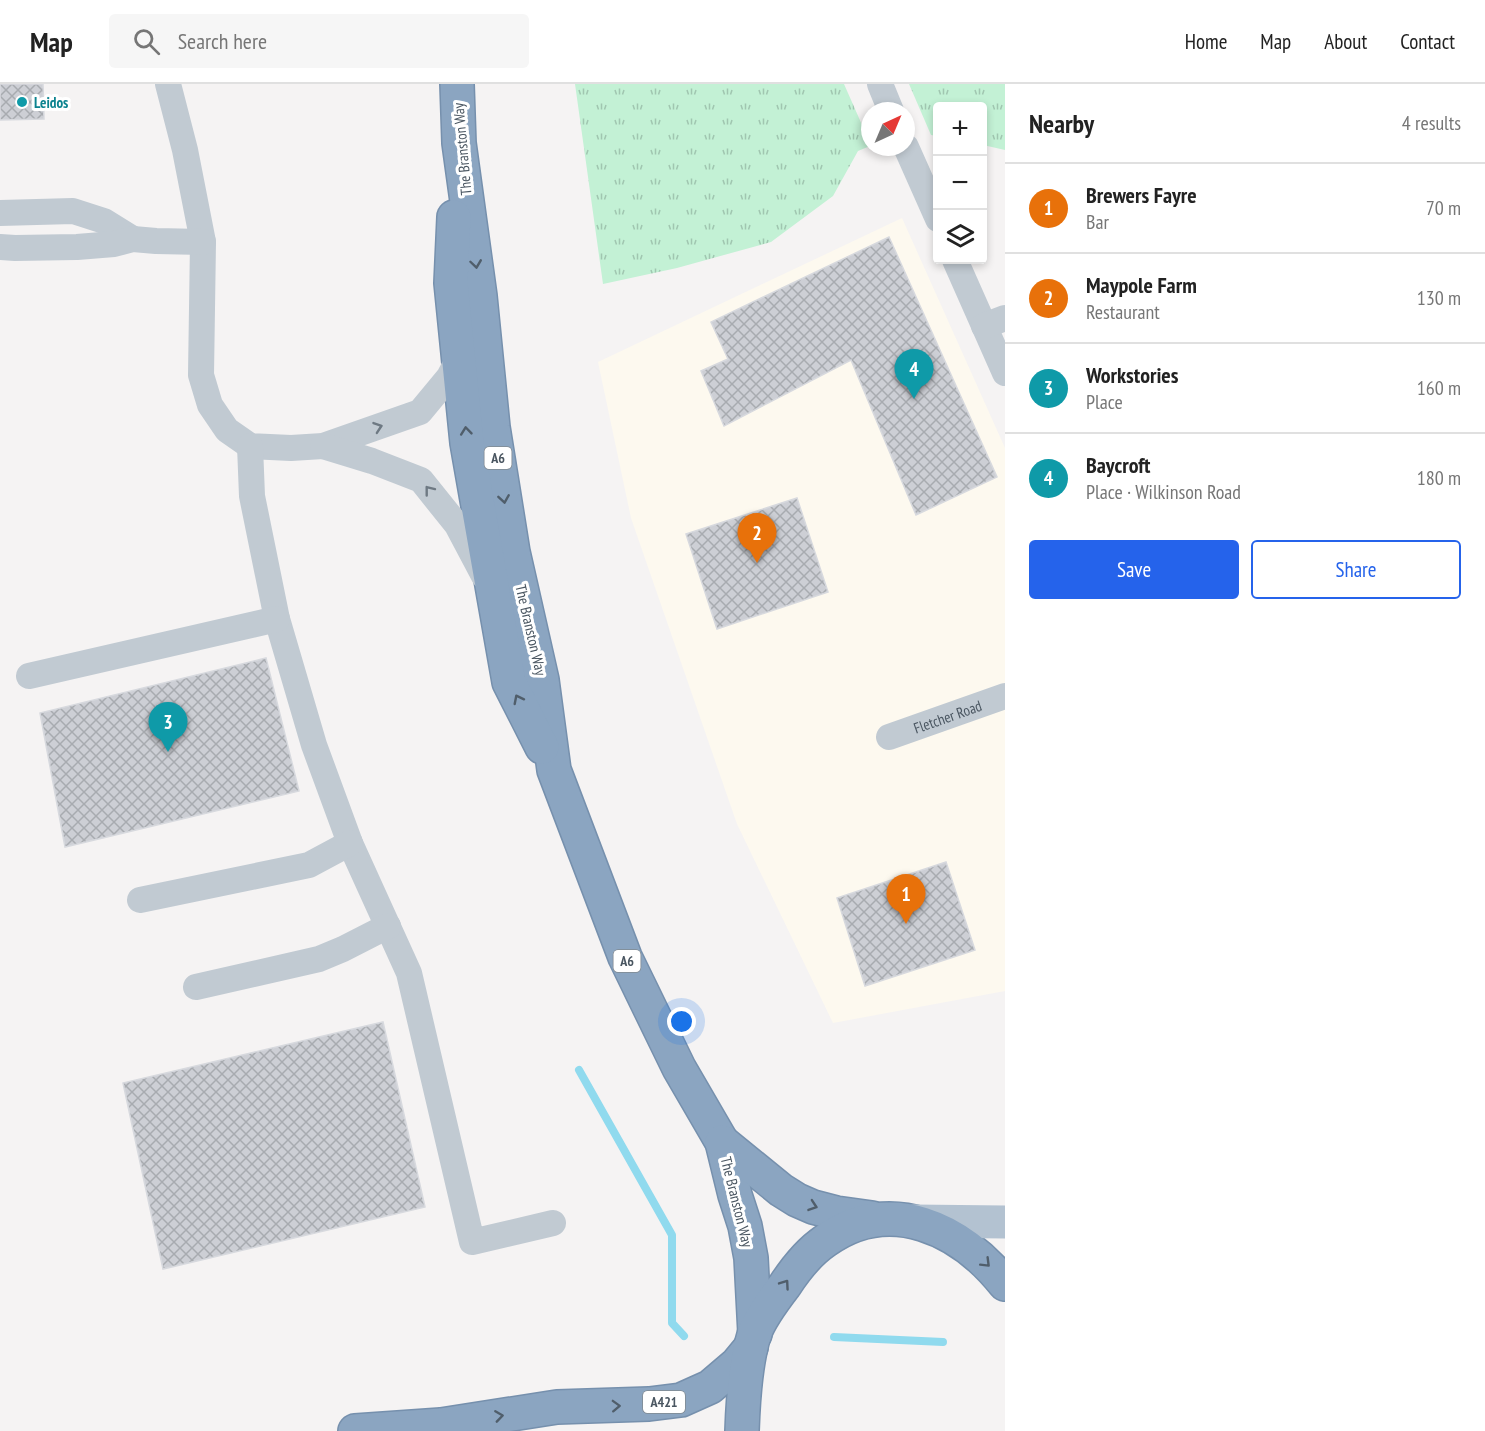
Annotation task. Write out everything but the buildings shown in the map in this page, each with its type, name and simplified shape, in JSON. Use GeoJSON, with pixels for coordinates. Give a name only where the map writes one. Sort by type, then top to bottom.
{"type":"FeatureCollection","features":[{"type":"Feature","properties":{"kind":"highway","name":"The Branston Way"},"geometry":{"type":"LineString","coordinates":[[457,84],[459,143],[480,296],[493,427],[513,552],[542,680],[554,770],[625,957],[679,1068],[722,1142],[745,1226],[751,1258],[753,1340]]}},
{"type":"Feature","properties":{"kind":"highway"},"geometry":{"type":"LineString","coordinates":[[459,143],[451,283],[467,443],[509,682],[554,770]]}},
{"type":"Feature","properties":{"kind":"highway","name":"The Branston Way"},"geometry":{"type":"LineString","coordinates":[[722,1142],[782,1190],[813,1207],[836,1213],[902,1220]]}},
{"type":"Feature","properties":{"kind":"highway"},"geometry":{"type":"LineString","coordinates":[[742,1431],[745,1384],[753,1340],[773,1301],[793,1273],[809,1254],[839,1232],[859,1224],[902,1220],[939,1230],[961,1242],[979,1256],[1005,1284]]}},
{"type":"Feature","properties":{"kind":"highway","name":"A421"},"geometry":{"type":"LineString","coordinates":[[355,1431],[441,1425],[557,1407],[649,1404],[681,1400],[710,1387],[737,1364],[753,1340]]}},
{"type":"Feature","properties":{"kind":"main road"},"geometry":{"type":"LineString","coordinates":[[902,1220],[1005,1222]]}},
{"type":"Feature","properties":{"kind":"street"},"geometry":{"type":"LineString","coordinates":[[168,84],[186,150],[203,242],[201,375],[210,405],[227,430],[250,446],[291,448],[323,446],[420,412],[449,377],[459,358]]}},
{"type":"Feature","properties":{"kind":"street"},"geometry":{"type":"LineString","coordinates":[[880,84],[887,102]]}},
{"type":"Feature","properties":{"kind":"street"},"geometry":{"type":"LineString","coordinates":[[910,156],[934,210]]}},
{"type":"Feature","properties":{"kind":"street"},"geometry":{"type":"LineString","coordinates":[[0,213],[74,211],[104,221],[134,239]]}},
{"type":"Feature","properties":{"kind":"street"},"geometry":{"type":"LineString","coordinates":[[0,247],[77,247],[114,244],[134,239],[203,242]]}},
{"type":"Feature","properties":{"kind":"street"},"geometry":{"type":"LineString","coordinates":[[958,264],[995,322],[1005,373]]}},
{"type":"Feature","properties":{"kind":"street"},"geometry":{"type":"LineString","coordinates":[[250,446],[252,496],[277,619],[314,745],[350,843],[409,974],[472,1242],[554,1223]]}},
{"type":"Feature","properties":{"kind":"street"},"geometry":{"type":"LineString","coordinates":[[323,446],[372,461],[421,480],[457,525],[493,593]]}},
{"type":"Feature","properties":{"kind":"street"},"geometry":{"type":"LineString","coordinates":[[29,676],[277,619]]}},
{"type":"Feature","properties":{"kind":"street","name":"Fletcher Road"},"geometry":{"type":"LineString","coordinates":[[889,737],[1005,696]]}},
{"type":"Feature","properties":{"kind":"street"},"geometry":{"type":"LineString","coordinates":[[140,900],[309,865],[350,843]]}},
{"type":"Feature","properties":{"kind":"street"},"geometry":{"type":"LineString","coordinates":[[196,987],[319,959],[388,926]]}},
{"type":"Feature","properties":{"kind":"shaded area"},"geometry":{"type":"Polygon","coordinates":[[[902,218],[1005,448],[1005,991],[833,1023],[737,824],[631,518],[598,362],[902,218]]]}},
{"type":"Feature","properties":{"kind":"green space"},"geometry":{"type":"Polygon","coordinates":[[[575,84],[844,84],[861,123],[861,150],[858,151],[833,196],[771,242],[677,268],[603,284],[575,84]]]}},
{"type":"Feature","properties":{"kind":"green space"},"geometry":{"type":"Polygon","coordinates":[[[909,84],[1005,84],[1005,150],[987,146],[987,102],[933,102],[933,135],[909,84]]]}},
{"type":"Feature","properties":{"kind":"waterway"},"geometry":{"type":"LineString","coordinates":[[579,1070],[672,1235],[672,1323],[684,1336]]}},
{"type":"Feature","properties":{"kind":"waterway"},"geometry":{"type":"LineString","coordinates":[[834,1337],[943,1342]]}},
{"type":"Feature","properties":{"kind":"place","name":"Leidos"},"geometry":{"type":"Point","coordinates":[22,102]}},
{"type":"Feature","properties":{"kind":"place","name":"Baycroft"},"geometry":{"type":"Point","coordinates":[914,399]}},
{"type":"Feature","properties":{"kind":"place","name":"Maypole Farm"},"geometry":{"type":"Point","coordinates":[757,563]}},
{"type":"Feature","properties":{"kind":"place","name":"Workstories"},"geometry":{"type":"Point","coordinates":[168,752]}},
{"type":"Feature","properties":{"kind":"place","name":"Brewers Fayre"},"geometry":{"type":"Point","coordinates":[906,924]}}]}
